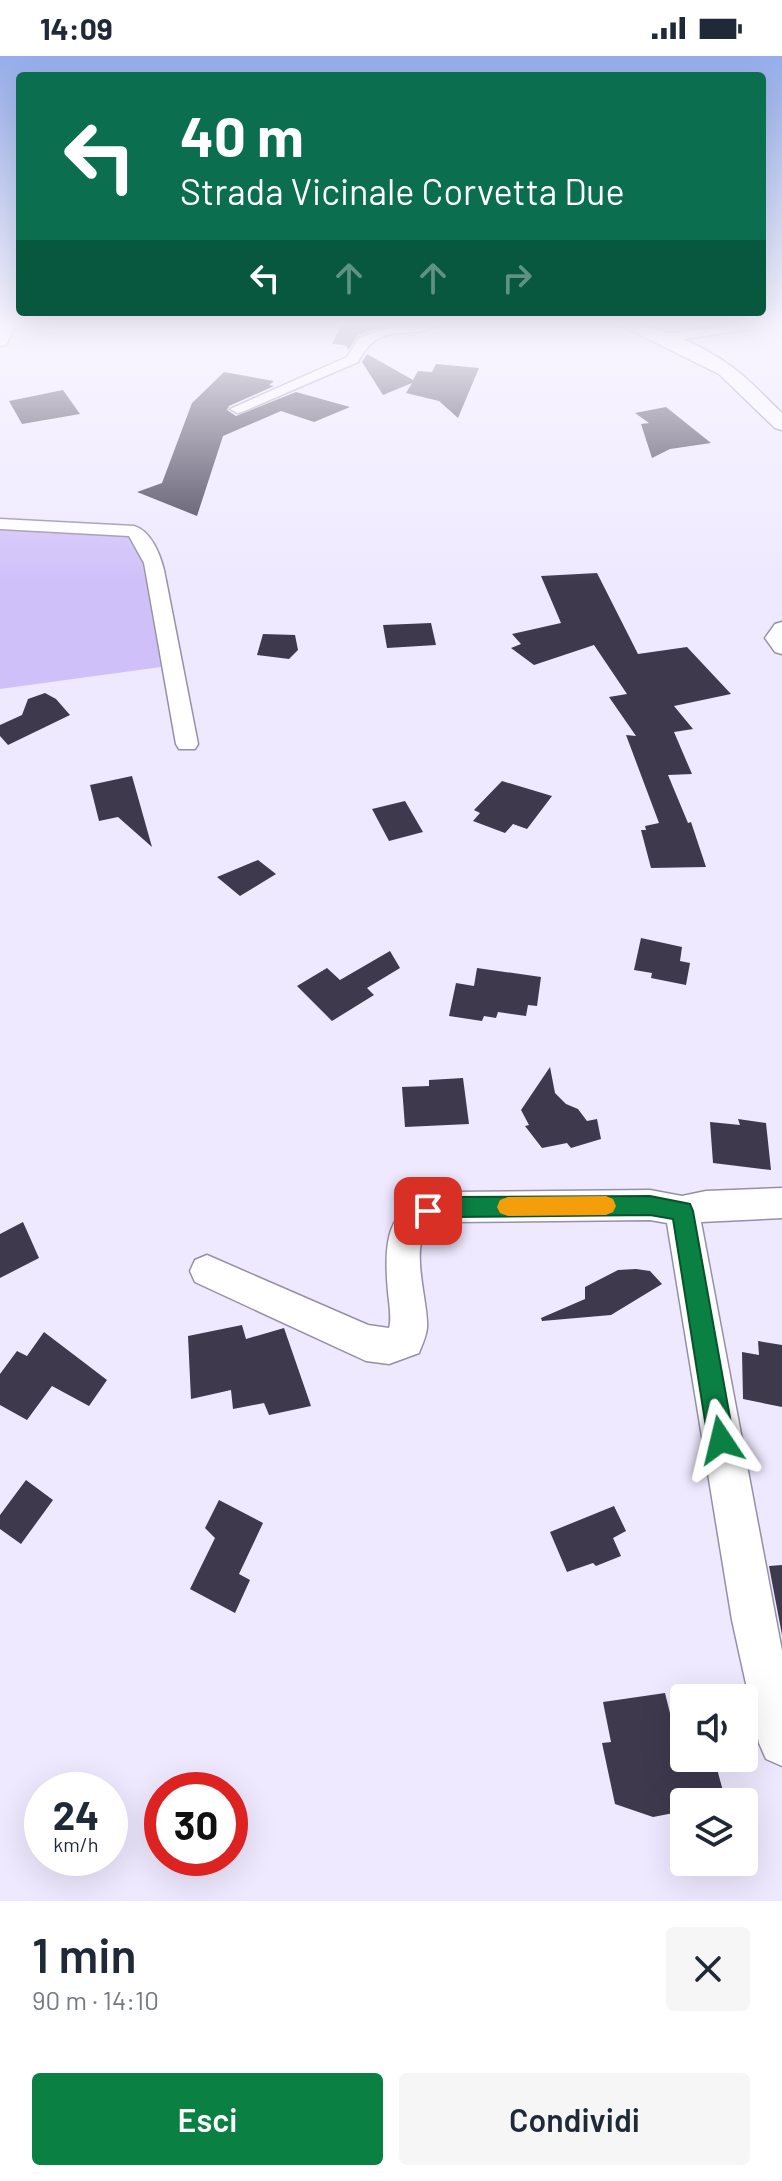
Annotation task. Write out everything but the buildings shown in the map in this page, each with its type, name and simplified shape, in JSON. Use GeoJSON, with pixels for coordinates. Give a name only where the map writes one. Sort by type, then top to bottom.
{"type":"FeatureCollection","features":[{"type":"Feature","properties":{"kind":"main road"},"geometry":{"type":"LineString","coordinates":[[767,410],[782,424]]}},
{"type":"Feature","properties":{"kind":"street"},"geometry":{"type":"LineString","coordinates":[[0,524],[134,531],[142,539],[156,569],[156,585],[187,744]]}},
{"type":"Feature","properties":{"kind":"street"},"geometry":{"type":"LineString","coordinates":[[782,628],[775,638],[782,648]]}},
{"type":"Feature","properties":{"kind":"street"},"geometry":{"type":"LineString","coordinates":[[207,1271],[366,1343],[389,1346],[406,1340],[409,1327],[404,1239],[414,1219],[428,1211],[452,1207],[650,1205],[682,1211],[706,1206],[782,1203]]}},
{"type":"Feature","properties":{"kind":"street"},"geometry":{"type":"LineString","coordinates":[[682,1211],[753,1620],[782,1743]]}},
{"type":"Feature","properties":{"kind":"shaded area"},"geometry":{"type":"Polygon","coordinates":[[[0,526],[128,531],[139,544],[161,667],[0,689],[0,526]]]}},
{"type":"Feature","properties":{"kind":"slow traffic"},"geometry":{"type":"LineString","coordinates":[[508,1207],[606,1206]]}},
{"type":"Feature","properties":{"kind":"route"},"geometry":{"type":"LineString","coordinates":[[428,1211],[452,1207],[650,1205],[682,1211],[721,1440]]}}]}
